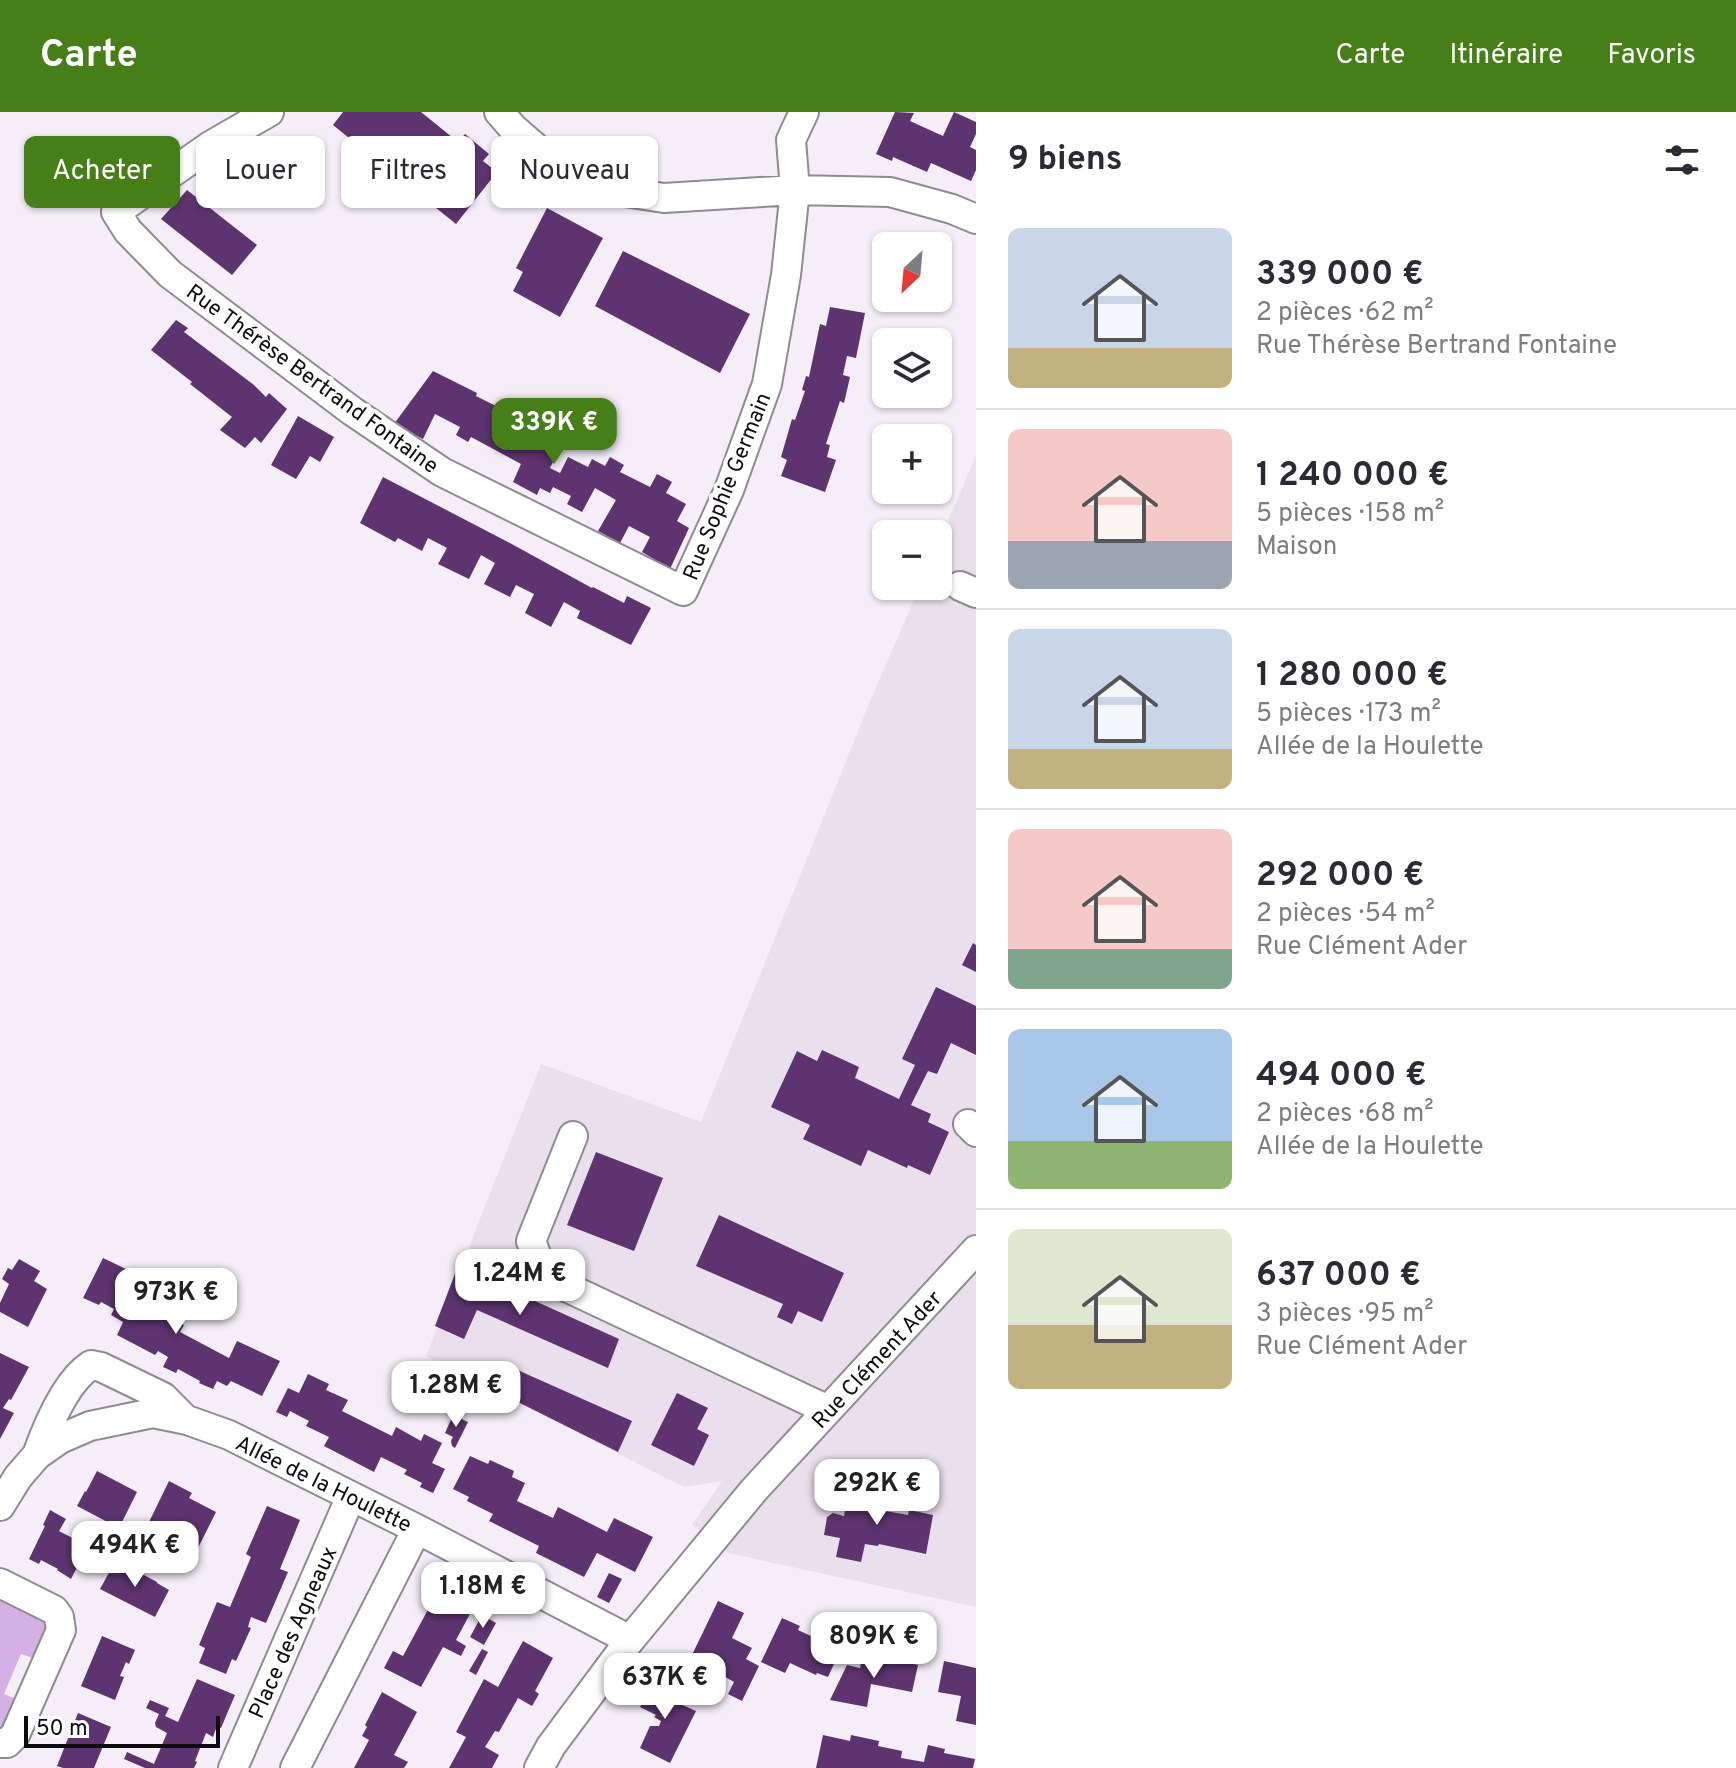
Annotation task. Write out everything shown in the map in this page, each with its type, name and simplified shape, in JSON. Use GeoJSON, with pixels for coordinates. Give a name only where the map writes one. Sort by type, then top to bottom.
{"type":"FeatureCollection","features":[{"type":"Feature","properties":{"kind":"street","name":"Rue Thérèse Bertrand Fontaine"},"geometry":{"type":"LineString","coordinates":[[269,112],[210,146],[116,212],[128,231],[170,274],[352,411],[442,472],[683,591]]}},
{"type":"Feature","properties":{"kind":"street"},"geometry":{"type":"LineString","coordinates":[[499,112],[543,154],[580,177],[618,191],[664,198],[795,190],[890,192],[976,219]]}},
{"type":"Feature","properties":{"kind":"street","name":"Rue Sophie Germain"},"geometry":{"type":"LineString","coordinates":[[683,591],[729,490],[767,384],[786,275],[795,190],[791,140],[804,112]]}},
{"type":"Feature","properties":{"kind":"street"},"geometry":{"type":"LineString","coordinates":[[573,1136],[531,1241],[545,1277],[828,1410]]}},
{"type":"Feature","properties":{"kind":"street","name":"Rue Clément Ader"},"geometry":{"type":"LineString","coordinates":[[539,1768],[551,1746],[630,1640],[754,1490],[976,1250]]}},
{"type":"Feature","properties":{"kind":"street","name":"Allée de la Houlette"},"geometry":{"type":"LineString","coordinates":[[37,1455],[50,1420],[79,1375],[91,1365],[163,1397],[187,1420]]}},
{"type":"Feature","properties":{"kind":"street","name":"Allée de la Houlette"},"geometry":{"type":"LineString","coordinates":[[0,1506],[18,1477],[37,1455],[60,1439],[90,1426],[153,1413],[187,1420],[229,1435],[630,1640]]}},
{"type":"Feature","properties":{"kind":"street","name":"Place des Agneaux"},"geometry":{"type":"LineString","coordinates":[[233,1768],[351,1496]]}},
{"type":"Feature","properties":{"kind":"street"},"geometry":{"type":"LineString","coordinates":[[295,1768],[417,1529]]}},
{"type":"Feature","properties":{"kind":"street"},"geometry":{"type":"LineString","coordinates":[[0,1583],[54,1610],[59,1617],[61,1630],[15,1735],[7,1743],[0,1743]]}},
{"type":"Feature","properties":{"kind":"shaded area"},"geometry":{"type":"Polygon","coordinates":[[[976,456],[976,1607],[728,1553],[692,1525],[722,1481],[684,1487],[426,1356],[541,1064],[701,1122],[914,600],[952,600],[952,520],[948,520],[976,456]]]}},
{"type":"Feature","properties":{"kind":"shaded area"},"geometry":{"type":"Polygon","coordinates":[[[0,1599],[49,1625],[39,1660],[21,1654],[4,1694],[21,1701],[0,1737],[0,1599]]]}},
{"type":"Feature","properties":{"kind":"building"},"geometry":{"type":"Polygon","coordinates":[[[343,112],[421,112],[451,136],[347,136],[333,125],[343,112]]]}},
{"type":"Feature","properties":{"kind":"building"},"geometry":{"type":"Polygon","coordinates":[[[895,112],[914,113],[910,121],[943,136],[954,112],[976,122],[976,134],[970,147],[976,150],[976,170],[971,181],[931,163],[927,172],[893,157],[892,161],[876,154],[895,112]]]}},
{"type":"Feature","properties":{"kind":"building"},"geometry":{"type":"Polygon","coordinates":[[[475,142],[489,154],[483,161],[491,167],[491,180],[475,200],[475,142]]]}},
{"type":"Feature","properties":{"kind":"building"},"geometry":{"type":"Polygon","coordinates":[[[187,190],[196,197],[196,208],[210,208],[257,245],[232,275],[161,219],[171,208],[180,208],[180,198],[187,190]]]}},
{"type":"Feature","properties":{"kind":"building"},"geometry":{"type":"Polygon","coordinates":[[[436,208],[469,208],[456,224],[436,208]]]}},
{"type":"Feature","properties":{"kind":"building"},"geometry":{"type":"Polygon","coordinates":[[[547,208],[603,238],[560,317],[513,291],[523,272],[516,268],[547,208]]]}},
{"type":"Feature","properties":{"kind":"building"},"geometry":{"type":"Polygon","coordinates":[[[623,251],[750,314],[720,373],[595,306],[623,251]]]}},
{"type":"Feature","properties":{"kind":"building"},"geometry":{"type":"Polygon","coordinates":[[[830,307],[865,313],[856,358],[847,356],[843,375],[850,377],[844,403],[840,401],[826,444],[830,445],[827,457],[836,460],[825,492],[781,476],[787,460],[781,457],[792,419],[795,420],[805,391],[802,390],[806,376],[809,377],[820,324],[826,326],[830,307]]]}},
{"type":"Feature","properties":{"kind":"building"},"geometry":{"type":"Polygon","coordinates":[[[176,320],[188,328],[184,332],[266,397],[269,393],[287,409],[261,443],[255,437],[245,448],[220,430],[232,417],[151,350],[176,320]]]}},
{"type":"Feature","properties":{"kind":"building"},"geometry":{"type":"Polygon","coordinates":[[[433,371],[520,418],[516,427],[531,437],[544,443],[551,427],[566,436],[550,468],[560,473],[568,457],[588,467],[592,459],[605,466],[610,457],[624,465],[620,472],[650,487],[657,474],[672,482],[666,493],[686,504],[677,521],[689,528],[670,569],[642,552],[650,537],[629,526],[620,543],[598,531],[616,500],[595,488],[582,512],[567,504],[571,496],[553,487],[550,493],[540,488],[537,495],[513,482],[521,464],[471,437],[468,442],[456,435],[460,427],[435,414],[423,439],[394,424],[433,371]]]}},
{"type":"Feature","properties":{"kind":"building"},"geometry":{"type":"Polygon","coordinates":[[[298,416],[334,437],[320,462],[310,456],[296,479],[271,465],[298,416]]]}},
{"type":"Feature","properties":{"kind":"building"},"geometry":{"type":"Polygon","coordinates":[[[383,477],[592,588],[624,603],[627,596],[651,608],[631,645],[577,618],[580,611],[564,602],[551,627],[525,613],[534,594],[516,585],[510,597],[484,584],[495,563],[481,555],[469,579],[438,564],[447,548],[428,538],[422,551],[398,538],[395,542],[360,523],[383,477]]]}},
{"type":"Feature","properties":{"kind":"building"},"geometry":{"type":"Polygon","coordinates":[[[973,943],[976,945],[976,972],[962,965],[973,943]]]}},
{"type":"Feature","properties":{"kind":"building"},"geometry":{"type":"Polygon","coordinates":[[[936,987],[976,1006],[976,1055],[951,1043],[937,1074],[928,1071],[911,1105],[931,1114],[928,1122],[949,1132],[930,1175],[868,1150],[861,1166],[803,1139],[810,1125],[771,1107],[797,1051],[817,1061],[822,1050],[859,1067],[855,1078],[899,1099],[915,1065],[902,1059],[936,987]]]}},
{"type":"Feature","properties":{"kind":"building"},"geometry":{"type":"Polygon","coordinates":[[[596,1152],[663,1178],[634,1251],[567,1225],[596,1152]]]}},
{"type":"Feature","properties":{"kind":"building"},"geometry":{"type":"Polygon","coordinates":[[[719,1215],[844,1273],[822,1322],[798,1311],[792,1324],[777,1317],[783,1304],[696,1266],[719,1215]]]}},
{"type":"Feature","properties":{"kind":"building"},"geometry":{"type":"Polygon","coordinates":[[[103,1258],[145,1278],[132,1303],[184,1325],[180,1332],[229,1358],[237,1341],[280,1361],[262,1396],[231,1381],[227,1386],[217,1381],[213,1389],[178,1369],[176,1373],[163,1367],[168,1357],[158,1351],[155,1355],[117,1335],[123,1322],[111,1315],[114,1309],[83,1298],[103,1258]]]}},
{"type":"Feature","properties":{"kind":"building"},"geometry":{"type":"Polygon","coordinates":[[[19,1259],[40,1271],[34,1281],[47,1289],[28,1327],[0,1312],[0,1303],[9,1284],[2,1279],[8,1268],[12,1270],[19,1259]]]}},
{"type":"Feature","properties":{"kind":"building"},"geometry":{"type":"Polygon","coordinates":[[[458,1266],[619,1339],[608,1368],[477,1310],[464,1339],[435,1326],[458,1266]]]}},
{"type":"Feature","properties":{"kind":"building"},"geometry":{"type":"Polygon","coordinates":[[[0,1353],[29,1367],[11,1400],[3,1408],[14,1413],[0,1439],[0,1353]]]}},
{"type":"Feature","properties":{"kind":"building"},"geometry":{"type":"Polygon","coordinates":[[[513,1368],[632,1421],[618,1452],[500,1393],[513,1368]]]}},
{"type":"Feature","properties":{"kind":"building"},"geometry":{"type":"Polygon","coordinates":[[[308,1374],[329,1384],[326,1390],[348,1400],[342,1411],[392,1436],[396,1427],[421,1441],[424,1434],[442,1443],[432,1463],[445,1469],[433,1493],[404,1474],[407,1470],[381,1457],[374,1472],[324,1446],[329,1437],[306,1426],[309,1421],[290,1411],[287,1417],[276,1412],[288,1388],[299,1393],[308,1374]]]}},
{"type":"Feature","properties":{"kind":"building"},"geometry":{"type":"Polygon","coordinates":[[[677,1393],[708,1408],[697,1429],[709,1435],[694,1466],[651,1445],[677,1393]]]}},
{"type":"Feature","properties":{"kind":"building"},"geometry":{"type":"Polygon","coordinates":[[[453,1415],[468,1422],[455,1448],[451,1441],[453,1437],[445,1433],[453,1415]]]}},
{"type":"Feature","properties":{"kind":"building"},"geometry":{"type":"Polygon","coordinates":[[[470,1456],[488,1464],[490,1460],[514,1471],[512,1477],[525,1483],[517,1501],[553,1518],[558,1507],[607,1532],[614,1518],[653,1537],[635,1572],[597,1553],[584,1577],[536,1553],[539,1546],[489,1521],[493,1514],[467,1501],[469,1497],[453,1489],[470,1456]]]}},
{"type":"Feature","properties":{"kind":"building"},"geometry":{"type":"Polygon","coordinates":[[[97,1471],[137,1492],[119,1528],[77,1506],[97,1471]]]}},
{"type":"Feature","properties":{"kind":"building"},"geometry":{"type":"Polygon","coordinates":[[[169,1481],[192,1493],[189,1498],[216,1512],[198,1548],[148,1524],[169,1481]]]}},
{"type":"Feature","properties":{"kind":"building"},"geometry":{"type":"Polygon","coordinates":[[[849,1489],[888,1496],[885,1511],[908,1515],[909,1510],[933,1515],[926,1554],[865,1544],[861,1562],[836,1557],[840,1538],[824,1535],[827,1517],[833,1513],[844,1516],[849,1489]]]}},
{"type":"Feature","properties":{"kind":"building"},"geometry":{"type":"Polygon","coordinates":[[[267,1506],[300,1520],[280,1569],[288,1572],[266,1623],[251,1617],[248,1627],[251,1628],[236,1661],[232,1659],[226,1674],[199,1663],[205,1648],[199,1645],[217,1602],[230,1607],[251,1557],[246,1554],[267,1506]]]}},
{"type":"Feature","properties":{"kind":"building"},"geometry":{"type":"Polygon","coordinates":[[[50,1510],[66,1519],[59,1531],[88,1546],[71,1579],[41,1560],[39,1564],[29,1559],[50,1510]]]}},
{"type":"Feature","properties":{"kind":"building"},"geometry":{"type":"Polygon","coordinates":[[[95,1533],[106,1538],[101,1548],[90,1542],[95,1533]]]}},
{"type":"Feature","properties":{"kind":"building"},"geometry":{"type":"Polygon","coordinates":[[[116,1560],[169,1590],[155,1617],[100,1589],[116,1560]]]}},
{"type":"Feature","properties":{"kind":"building"},"geometry":{"type":"Polygon","coordinates":[[[609,1573],[622,1579],[609,1603],[597,1597],[609,1573]]]}},
{"type":"Feature","properties":{"kind":"building"},"geometry":{"type":"Polygon","coordinates":[[[438,1591],[472,1610],[456,1640],[466,1646],[461,1656],[443,1647],[421,1687],[384,1668],[393,1651],[403,1656],[438,1591]]]}},
{"type":"Feature","properties":{"kind":"building"},"geometry":{"type":"Polygon","coordinates":[[[718,1601],[744,1613],[732,1638],[752,1648],[746,1659],[759,1666],[742,1701],[728,1694],[734,1682],[722,1675],[723,1672],[691,1657],[718,1601]]]}},
{"type":"Feature","properties":{"kind":"building"},"geometry":{"type":"Polygon","coordinates":[[[482,1615],[496,1623],[484,1645],[470,1637],[482,1615]]]}},
{"type":"Feature","properties":{"kind":"building"},"geometry":{"type":"Polygon","coordinates":[[[782,1618],[800,1626],[798,1630],[830,1645],[829,1648],[839,1653],[828,1677],[790,1663],[785,1673],[761,1662],[782,1618]]]}},
{"type":"Feature","properties":{"kind":"building"},"geometry":{"type":"Polygon","coordinates":[[[102,1636],[135,1650],[120,1676],[124,1677],[115,1700],[81,1686],[102,1636]]]}},
{"type":"Feature","properties":{"kind":"building"},"geometry":{"type":"Polygon","coordinates":[[[523,1641],[553,1658],[535,1691],[539,1694],[532,1706],[518,1698],[499,1732],[495,1731],[485,1747],[499,1755],[492,1768],[449,1768],[466,1737],[456,1732],[484,1679],[498,1687],[523,1641]]]}},
{"type":"Feature","properties":{"kind":"building"},"geometry":{"type":"Polygon","coordinates":[[[482,1649],[488,1652],[476,1675],[469,1671],[482,1649]]]}},
{"type":"Feature","properties":{"kind":"building"},"geometry":{"type":"Polygon","coordinates":[[[882,1657],[918,1665],[912,1692],[871,1684],[867,1707],[830,1700],[847,1665],[860,1668],[862,1658],[881,1662],[882,1657]]]}},
{"type":"Feature","properties":{"kind":"building"},"geometry":{"type":"Polygon","coordinates":[[[944,1661],[976,1668],[976,1725],[956,1721],[961,1696],[938,1692],[944,1661]]]}},
{"type":"Feature","properties":{"kind":"building"},"geometry":{"type":"Polygon","coordinates":[[[656,1676],[671,1684],[668,1691],[680,1697],[678,1703],[696,1711],[670,1763],[640,1748],[650,1726],[659,1726],[661,1721],[640,1707],[656,1676]]]}},
{"type":"Feature","properties":{"kind":"building"},"geometry":{"type":"Polygon","coordinates":[[[197,1679],[235,1695],[221,1728],[217,1726],[213,1737],[206,1733],[194,1768],[145,1768],[124,1759],[127,1752],[154,1764],[167,1733],[156,1727],[159,1714],[146,1708],[150,1700],[169,1708],[165,1716],[178,1722],[197,1679]]]}},
{"type":"Feature","properties":{"kind":"building"},"geometry":{"type":"Polygon","coordinates":[[[382,1692],[417,1712],[394,1755],[408,1762],[404,1768],[354,1768],[369,1740],[362,1736],[367,1727],[365,1725],[382,1692]]]}},
{"type":"Feature","properties":{"kind":"building"},"geometry":{"type":"Polygon","coordinates":[[[78,1713],[111,1727],[94,1768],[57,1766],[78,1713]]]}},
{"type":"Feature","properties":{"kind":"building"},"geometry":{"type":"Polygon","coordinates":[[[823,1735],[850,1741],[851,1735],[879,1741],[878,1746],[902,1751],[901,1758],[924,1762],[928,1745],[945,1749],[944,1753],[975,1759],[973,1768],[816,1768],[823,1735]]]}}]}
